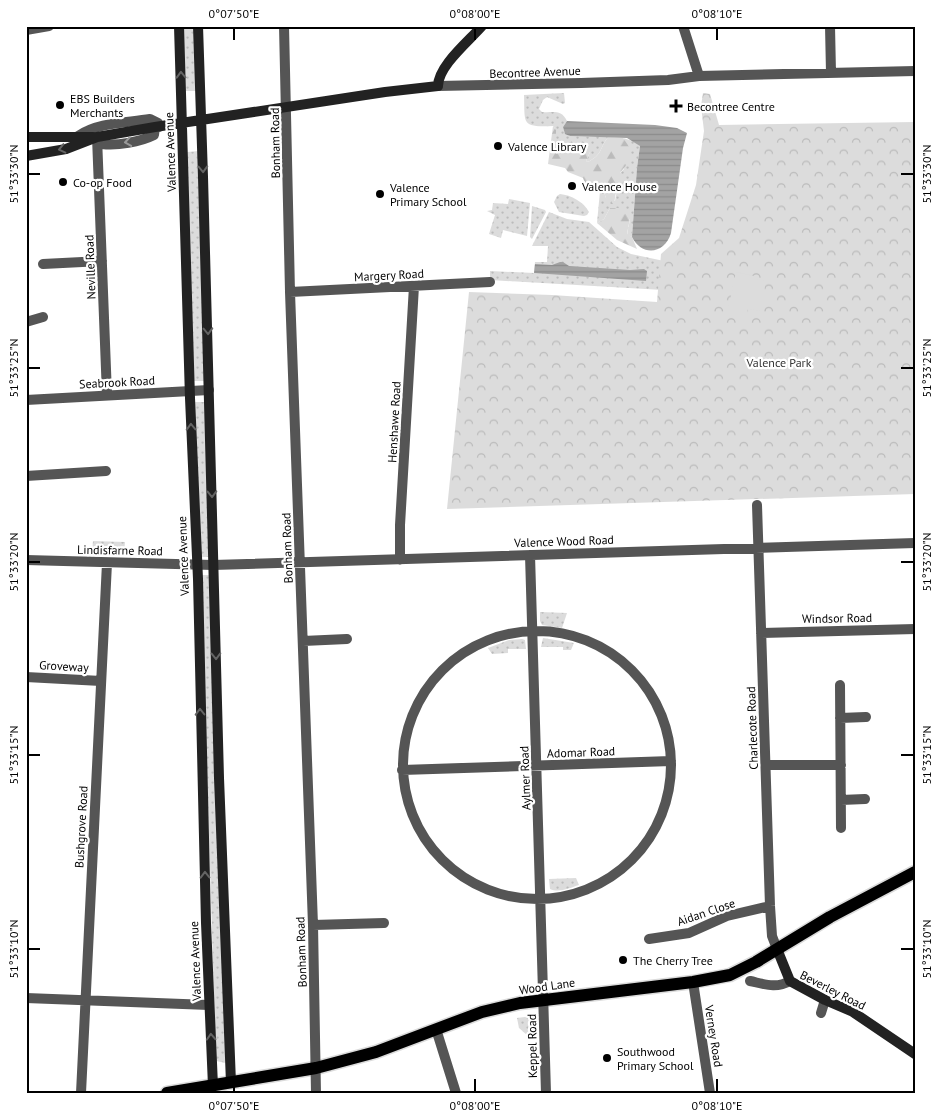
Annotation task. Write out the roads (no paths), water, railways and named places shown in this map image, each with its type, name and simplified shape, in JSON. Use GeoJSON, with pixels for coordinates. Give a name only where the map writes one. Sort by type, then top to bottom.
{"type":"FeatureCollection","features":[{"type":"Feature","properties":{"kind":"main road","name":"Wood Lane"},"geometry":{"type":"LineString","coordinates":[[167,1093],[231,1088],[316,1068],[376,1052],[482,1012],[520,1003],[693,982],[730,974],[756,962],[830,917],[915,872]]}},
{"type":"Feature","properties":{"kind":"street"},"geometry":{"type":"LineString","coordinates":[[26,30],[49,26]]}},
{"type":"Feature","properties":{"kind":"street","name":"Valence Avenue"},"geometry":{"type":"LineString","coordinates":[[179,26],[213,1089]]}},
{"type":"Feature","properties":{"kind":"street"},"geometry":{"type":"LineString","coordinates":[[198,26],[226,995],[231,1088]]}},
{"type":"Feature","properties":{"kind":"street","name":"Bonham Road"},"geometry":{"type":"LineString","coordinates":[[284,26],[290,292],[313,925],[316,1093]]}},
{"type":"Feature","properties":{"kind":"street"},"geometry":{"type":"LineString","coordinates":[[438,86],[442,70],[482,26]]}},
{"type":"Feature","properties":{"kind":"street"},"geometry":{"type":"LineString","coordinates":[[683,26],[699,76]]}},
{"type":"Feature","properties":{"kind":"street"},"geometry":{"type":"LineString","coordinates":[[830,26],[832,73]]}},
{"type":"Feature","properties":{"kind":"street","name":"Becontree Avenue"},"geometry":{"type":"LineString","coordinates":[[26,156],[66,149],[97,137],[385,92],[438,86],[668,80],[699,76],[915,71]]}},
{"type":"Feature","properties":{"kind":"street","name":"Becontree Avenue"},"geometry":{"type":"LineString","coordinates":[[78,136],[96,127],[150,119],[158,123],[157,127]]}},
{"type":"Feature","properties":{"kind":"street","name":"Becontree Avenue"},"geometry":{"type":"LineString","coordinates":[[26,137],[97,137]]}},
{"type":"Feature","properties":{"kind":"street","name":"Neville Road"},"geometry":{"type":"LineString","coordinates":[[97,137],[107,396]]}},
{"type":"Feature","properties":{"kind":"street"},"geometry":{"type":"LineString","coordinates":[[43,264],[102,261]]}},
{"type":"Feature","properties":{"kind":"street","name":"Margery Road"},"geometry":{"type":"LineString","coordinates":[[290,292],[490,282]]}},
{"type":"Feature","properties":{"kind":"street","name":"Henshawe Road"},"geometry":{"type":"LineString","coordinates":[[400,560],[400,525],[414,286]]}},
{"type":"Feature","properties":{"kind":"street"},"geometry":{"type":"LineString","coordinates":[[26,322],[43,317]]}},
{"type":"Feature","properties":{"kind":"street","name":"Seabrook Road"},"geometry":{"type":"LineString","coordinates":[[26,400],[209,390]]}},
{"type":"Feature","properties":{"kind":"street"},"geometry":{"type":"LineString","coordinates":[[26,476],[106,471]]}},
{"type":"Feature","properties":{"kind":"street","name":"Charlecote Road"},"geometry":{"type":"LineString","coordinates":[[757,505],[770,906],[772,936],[777,949]]}},
{"type":"Feature","properties":{"kind":"street","name":"Valence Wood Road"},"geometry":{"type":"LineString","coordinates":[[214,565],[915,543]]}},
{"type":"Feature","properties":{"kind":"street","name":"Aylmer Road"},"geometry":{"type":"LineString","coordinates":[[530,555],[544,1000]]}},
{"type":"Feature","properties":{"kind":"street","name":"Lindisfarne Road"},"geometry":{"type":"LineString","coordinates":[[26,560],[214,565]]}},
{"type":"Feature","properties":{"kind":"street","name":"Bushgrove Road"},"geometry":{"type":"LineString","coordinates":[[81,1093],[107,562]]}},
{"type":"Feature","properties":{"kind":"street","name":"Windsor Road"},"geometry":{"type":"LineString","coordinates":[[761,633],[915,629]]}},
{"type":"Feature","properties":{"kind":"street"},"geometry":{"type":"LineString","coordinates":[[532,631],[557,633],[580,638],[610,653],[628,668],[645,686],[661,714],[666,729],[671,761],[670,779],[662,813],[650,836],[634,857],[614,874],[592,887],[567,895],[541,899],[509,896],[493,892],[464,878],[445,863],[429,845],[413,817],[406,794],[402,770],[405,738],[416,707],[428,686],[444,668],[457,657],[485,642],[516,633],[532,631]]}},
{"type":"Feature","properties":{"kind":"street"},"geometry":{"type":"LineString","coordinates":[[303,642],[347,639]]}},
{"type":"Feature","properties":{"kind":"street","name":"Groveway"},"geometry":{"type":"LineString","coordinates":[[26,677],[101,681]]}},
{"type":"Feature","properties":{"kind":"street"},"geometry":{"type":"LineString","coordinates":[[840,685],[841,828]]}},
{"type":"Feature","properties":{"kind":"street"},"geometry":{"type":"LineString","coordinates":[[840,718],[866,717]]}},
{"type":"Feature","properties":{"kind":"street","name":"Adomar Road"},"geometry":{"type":"LineString","coordinates":[[402,770],[671,761]]}},
{"type":"Feature","properties":{"kind":"street"},"geometry":{"type":"LineString","coordinates":[[766,765],[841,765]]}},
{"type":"Feature","properties":{"kind":"street"},"geometry":{"type":"LineString","coordinates":[[841,800],[865,799]]}},
{"type":"Feature","properties":{"kind":"street","name":"Aidan Close"},"geometry":{"type":"LineString","coordinates":[[649,939],[689,933],[727,916],[770,906]]}},
{"type":"Feature","properties":{"kind":"street"},"geometry":{"type":"LineString","coordinates":[[313,925],[384,923]]}},
{"type":"Feature","properties":{"kind":"street","name":"Beverley Road"},"geometry":{"type":"LineString","coordinates":[[777,949],[790,981],[825,1000],[853,1012],[915,1054]]}},
{"type":"Feature","properties":{"kind":"street","name":"Beverley Road"},"geometry":{"type":"LineString","coordinates":[[750,981],[782,986],[790,981]]}},
{"type":"Feature","properties":{"kind":"street","name":"Verney Road"},"geometry":{"type":"LineString","coordinates":[[693,982],[710,1093]]}},
{"type":"Feature","properties":{"kind":"street"},"geometry":{"type":"LineString","coordinates":[[26,998],[85,1002],[209,1005]]}},
{"type":"Feature","properties":{"kind":"street","name":"Keppel Road"},"geometry":{"type":"LineString","coordinates":[[544,1000],[546,1093]]}},
{"type":"Feature","properties":{"kind":"street"},"geometry":{"type":"LineString","coordinates":[[821,1013],[825,1000]]}},
{"type":"Feature","properties":{"kind":"street"},"geometry":{"type":"LineString","coordinates":[[436,1029],[456,1093]]}},
{"type":"Feature","properties":{"kind":"place","name":"EBS Builders Merchants"},"geometry":{"type":"Point","coordinates":[60,105]}},
{"type":"Feature","properties":{"kind":"place","name":"Becontree Centre"},"geometry":{"type":"Point","coordinates":[676,106]}},
{"type":"Feature","properties":{"kind":"place","name":"Valence Library"},"geometry":{"type":"Point","coordinates":[498,146]}},
{"type":"Feature","properties":{"kind":"place","name":"Co-op Food"},"geometry":{"type":"Point","coordinates":[63,182]}},
{"type":"Feature","properties":{"kind":"place","name":"Valence House"},"geometry":{"type":"Point","coordinates":[572,186]}},
{"type":"Feature","properties":{"kind":"place","name":"Valence Primary School"},"geometry":{"type":"Point","coordinates":[380,194]}},
{"type":"Feature","properties":{"kind":"place","name":"The Cherry Tree"},"geometry":{"type":"Point","coordinates":[623,960]}},
{"type":"Feature","properties":{"kind":"place","name":"Southwood Primary School"},"geometry":{"type":"Point","coordinates":[607,1058]}},
{"type":"Feature","properties":{"kind":"park label","name":"Valence Park"},"geometry":{"type":"Point","coordinates":[779,362]}}]}
